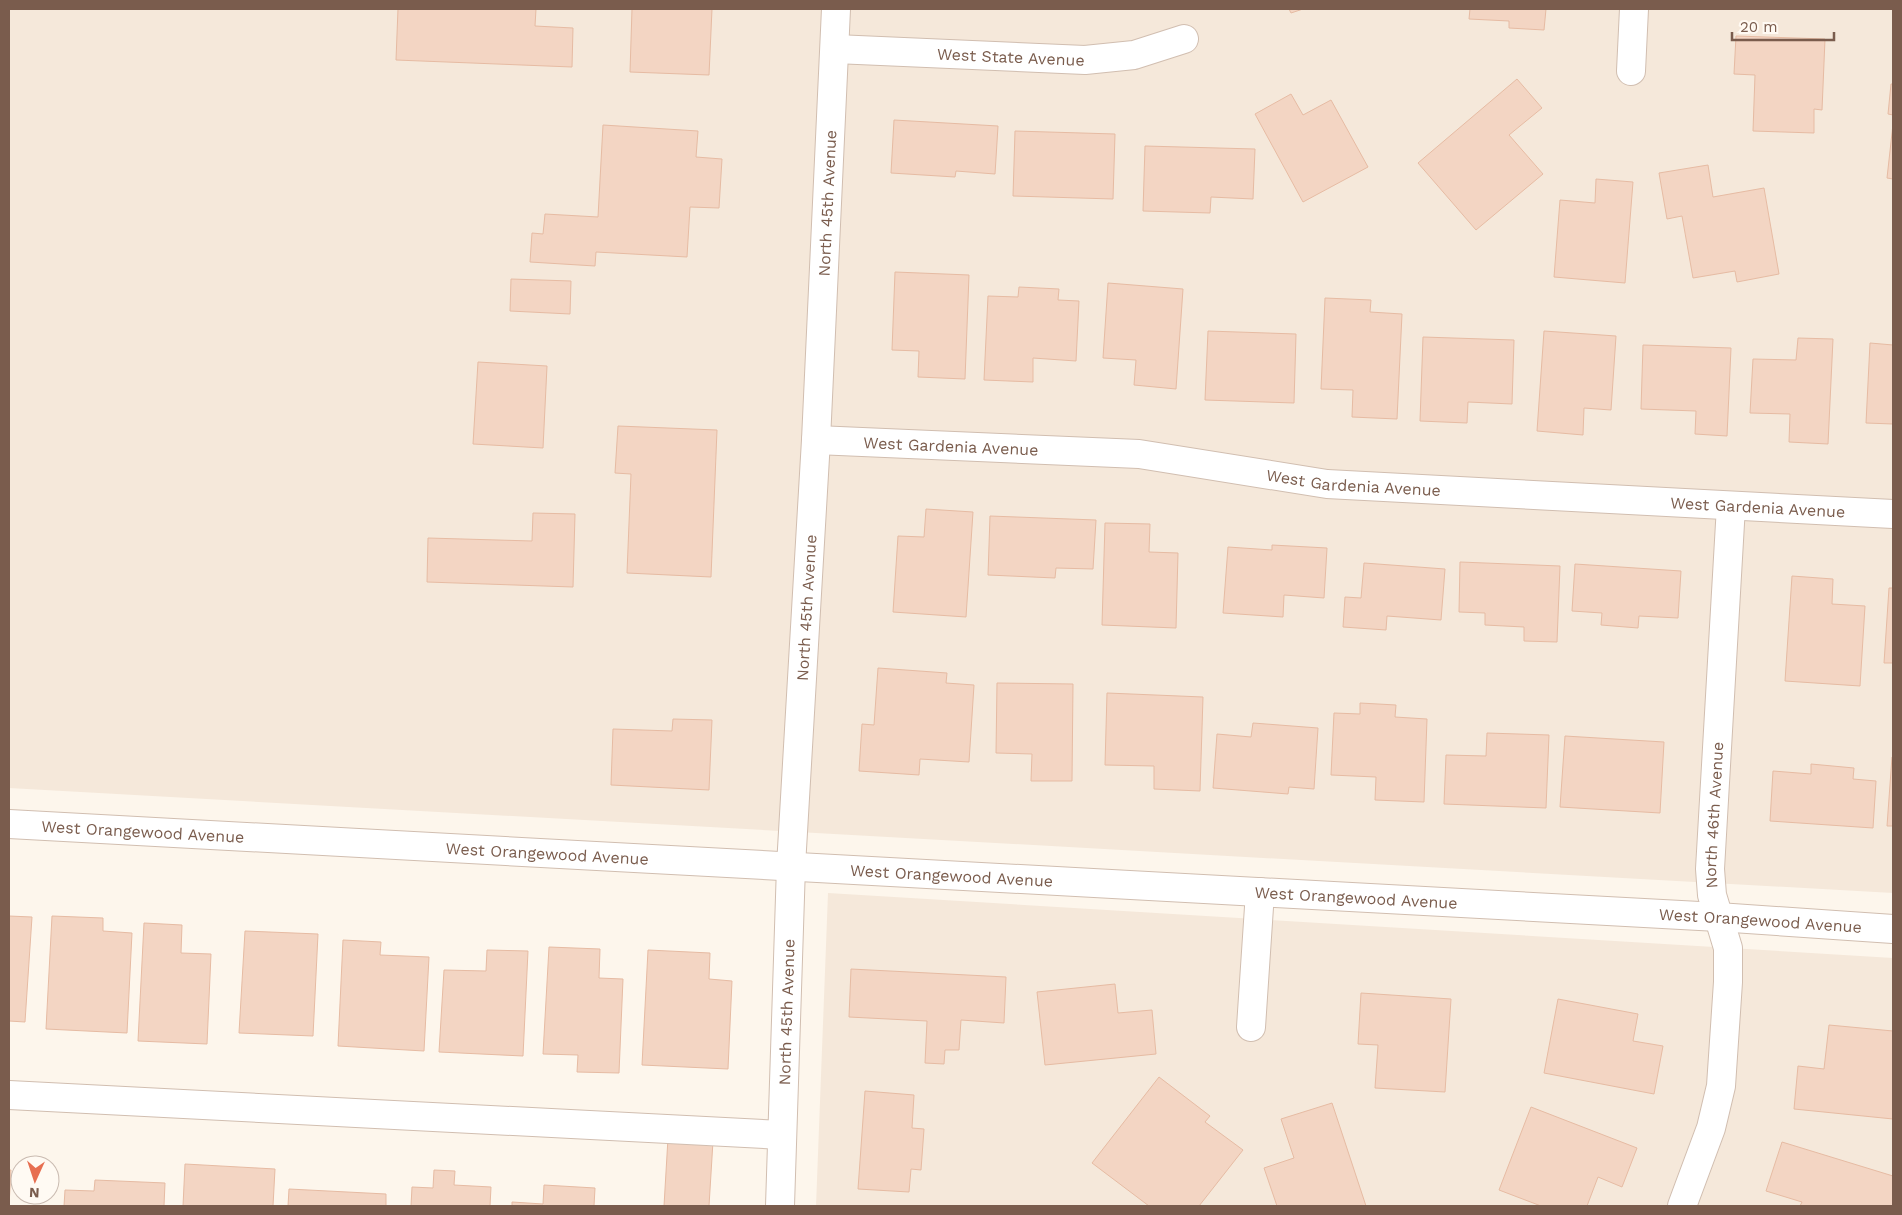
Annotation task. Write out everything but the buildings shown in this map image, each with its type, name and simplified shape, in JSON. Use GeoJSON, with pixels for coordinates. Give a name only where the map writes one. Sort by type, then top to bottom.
{"type":"FeatureCollection","features":[{"type":"Feature","properties":{"kind":"street","name":"North 45th Avenue"},"geometry":{"type":"LineString","coordinates":[[780,1206],[791,866],[816,440],[836,9]]}},
{"type":"Feature","properties":{"kind":"street"},"geometry":{"type":"LineString","coordinates":[[1630,72],[1634,9]]}},
{"type":"Feature","properties":{"kind":"street","name":"West State Avenue"},"geometry":{"type":"LineString","coordinates":[[835,48],[1084,60],[1134,55],[1184,39]]}},
{"type":"Feature","properties":{"kind":"street","name":"West Gardenia Avenue"},"geometry":{"type":"LineString","coordinates":[[816,440],[1139,454],[1327,484],[1893,514]]}},
{"type":"Feature","properties":{"kind":"street","name":"North 46th Avenue"},"geometry":{"type":"LineString","coordinates":[[1682,1206],[1712,1128],[1721,1086],[1728,982],[1728,948],[1712,895],[1710,869],[1731,506]]}},
{"type":"Feature","properties":{"kind":"street","name":"West Orangewood Avenue"},"geometry":{"type":"LineString","coordinates":[[9,824],[1718,917],[1893,929]]}},
{"type":"Feature","properties":{"kind":"street"},"geometry":{"type":"LineString","coordinates":[[1251,1027],[1260,892]]}},
{"type":"Feature","properties":{"kind":"street"},"geometry":{"type":"LineString","coordinates":[[9,1095],[782,1135]]}},
{"type":"Feature","properties":{"kind":"shaded area"},"geometry":{"type":"Polygon","coordinates":[[[9,9],[1893,9],[1893,893],[9,788],[9,9]]]}},
{"type":"Feature","properties":{"kind":"shaded area"},"geometry":{"type":"Polygon","coordinates":[[[828,893],[1893,958],[1893,1206],[816,1206],[828,893]]]}}]}
